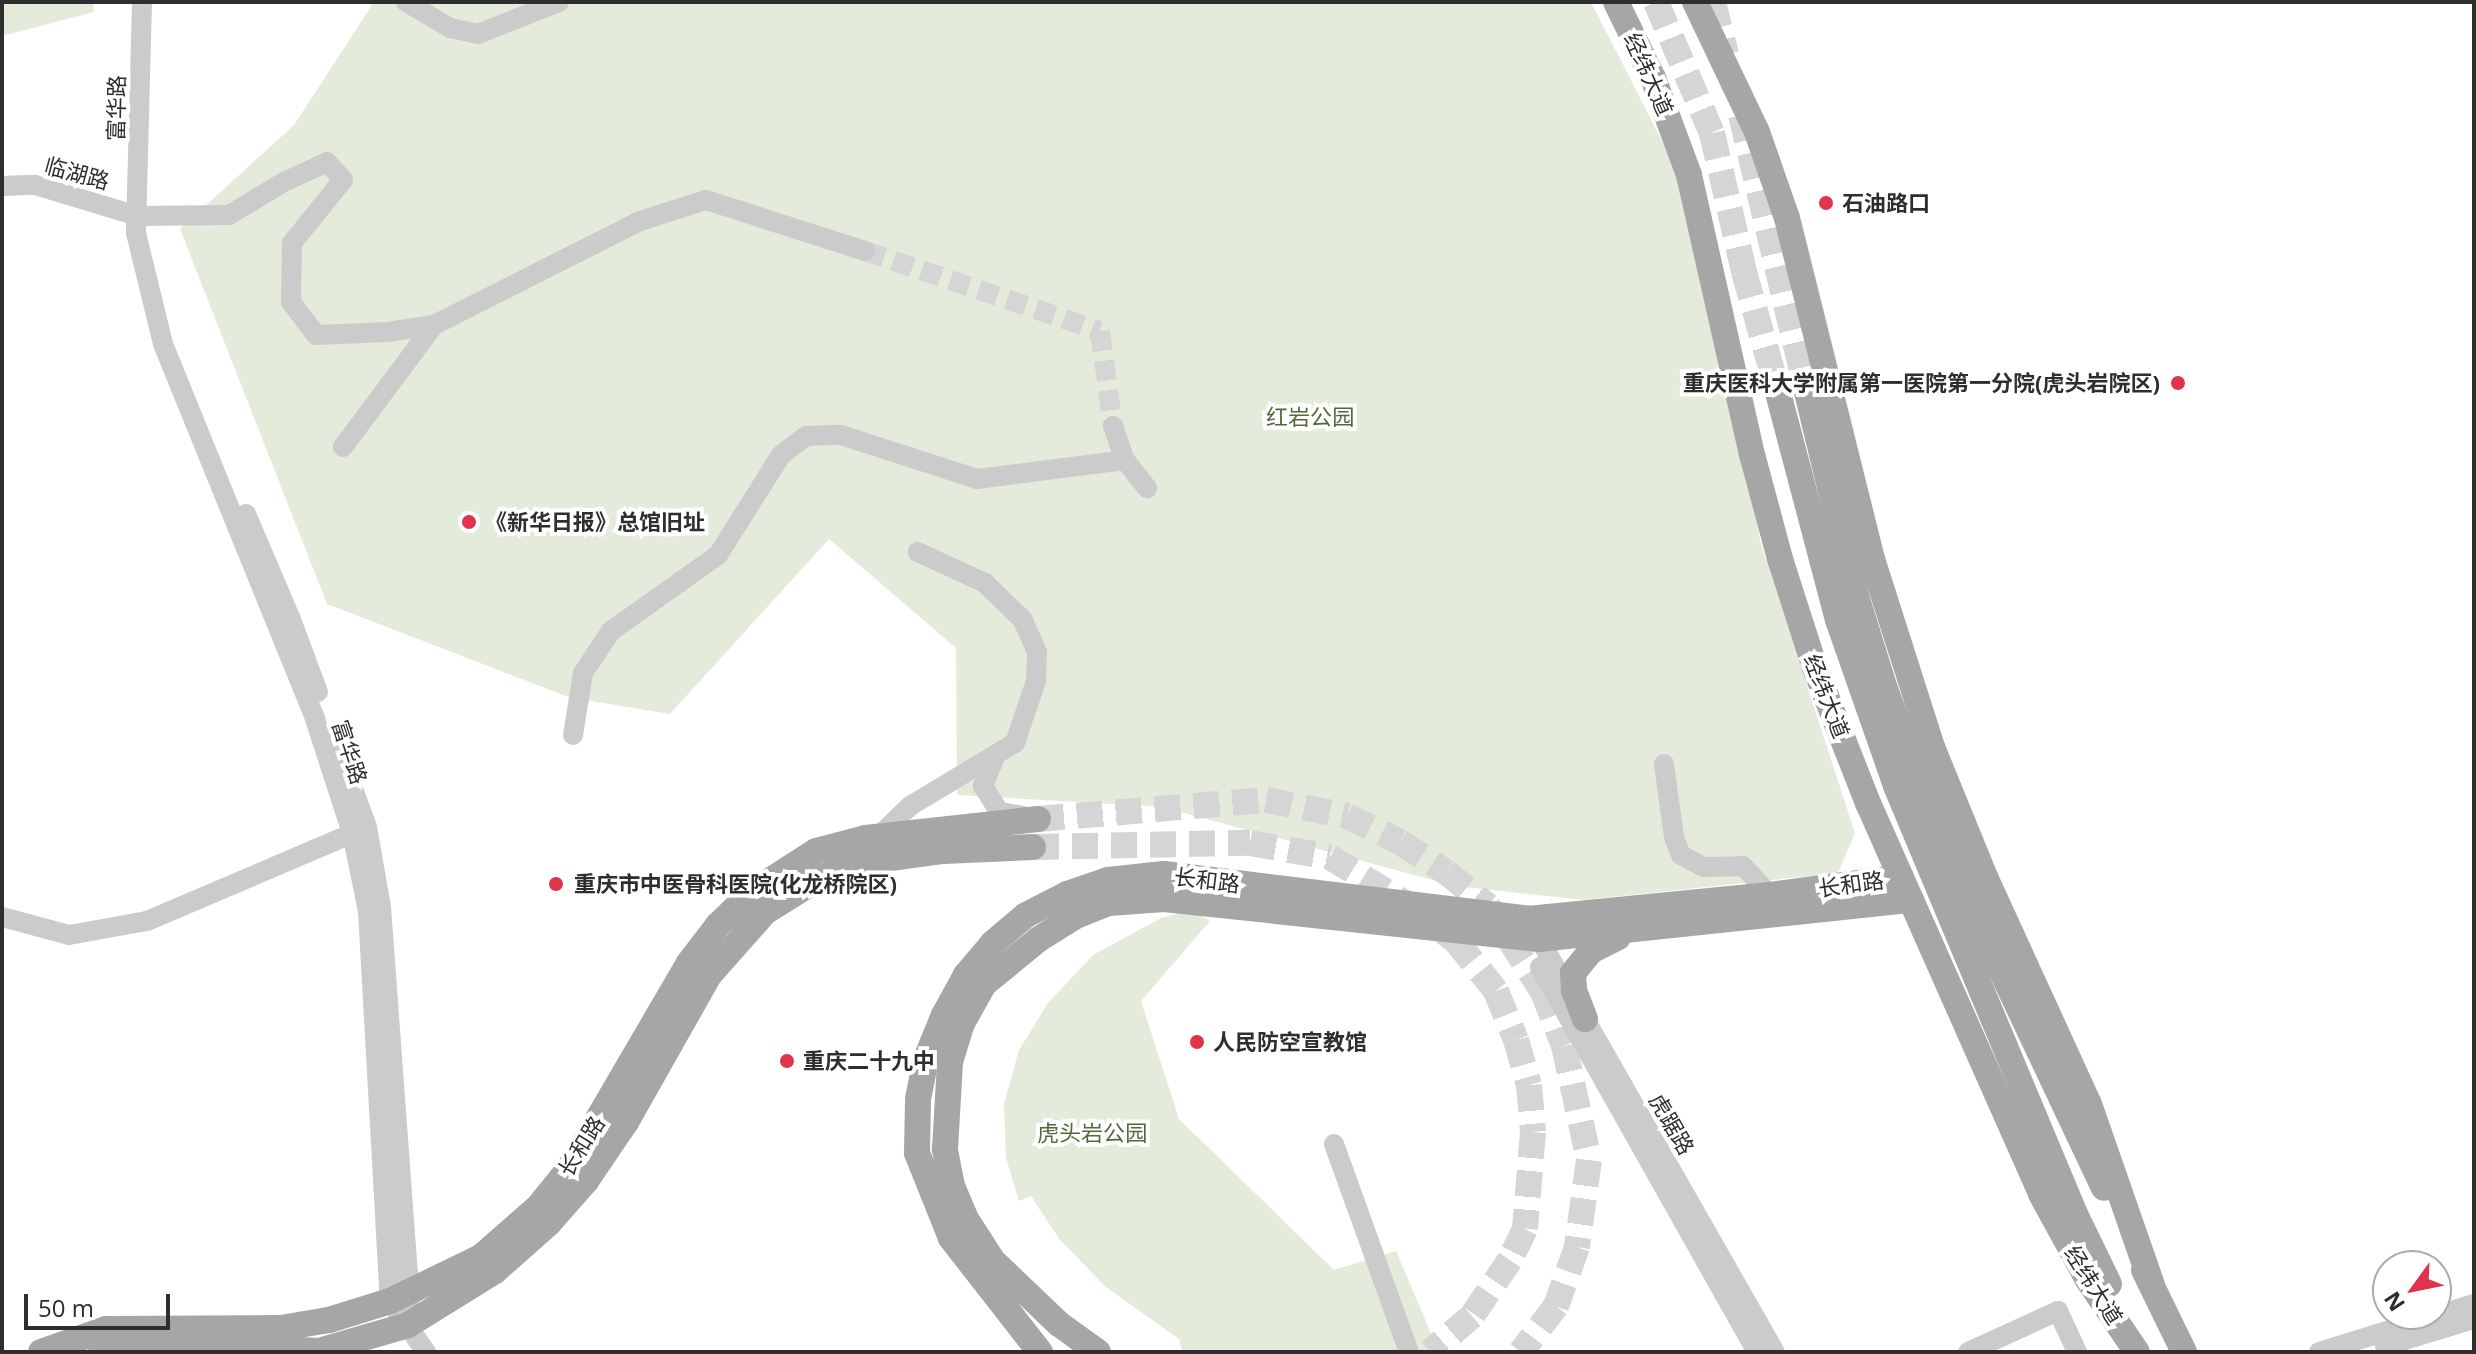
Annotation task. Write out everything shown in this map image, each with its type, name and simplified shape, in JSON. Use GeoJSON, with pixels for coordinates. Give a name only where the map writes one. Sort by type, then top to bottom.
{"type":"FeatureCollection","features":[{"type":"Feature","properties":{"kind":"main road","name":"经纬大道"},"geometry":{"type":"LineString","coordinates":[[1616,2],[1653,78],[1689,175],[1780,559],[1815,668],[1906,888],[2041,1194],[2088,1280],[2139,1352]]}},
{"type":"Feature","properties":{"kind":"main road"},"geometry":{"type":"LineString","coordinates":[[1695,2],[1757,132],[1787,218],[1872,559],[1932,747],[1985,877],[2089,1104],[2152,1285]]}},
{"type":"Feature","properties":{"kind":"main road"},"geometry":{"type":"LineString","coordinates":[[1805,384],[1857,599],[1918,779],[2068,1116],[2184,1352]]}},
{"type":"Feature","properties":{"kind":"main road"},"geometry":{"type":"LineString","coordinates":[[1777,389],[1838,620],[1896,786],[2074,1212],[2139,1352]]}},
{"type":"Feature","properties":{"kind":"main road","name":"长和路"},"geometry":{"type":"LineString","coordinates":[[41,1352],[106,1329],[281,1328],[329,1320],[400,1296],[481,1257],[539,1206],[568,1170],[689,963],[718,925],[752,892],[816,851],[879,836],[1038,819]]}},
{"type":"Feature","properties":{"kind":"main road","name":"长和路"},"geometry":{"type":"LineString","coordinates":[[101,1352],[148,1342],[319,1351],[408,1325],[495,1271],[549,1223],[586,1181],[626,1122],[709,975],[765,912],[821,877],[868,861],[943,851],[1033,847]]}},
{"type":"Feature","properties":{"kind":"main road","name":"长和路"},"geometry":{"type":"LineString","coordinates":[[1040,1352],[951,1238],[917,1153],[918,1099],[926,1059],[966,975],[993,943],[1026,915],[1067,894],[1108,880],[1164,874],[1526,929],[1770,895],[1906,888]]}},
{"type":"Feature","properties":{"kind":"main road","name":"长和路"},"geometry":{"type":"LineString","coordinates":[[1098,1352],[1059,1324],[993,1261],[966,1219],[952,1186],[945,1149],[950,1062],[961,1025],[984,984],[1004,965],[1076,916],[1109,903],[1164,899],[1526,929],[1649,929],[1906,888]]}},
{"type":"Feature","properties":{"kind":"main road"},"geometry":{"type":"LineString","coordinates":[[1585,1019],[1572,982],[1577,964],[1609,940],[1649,929]]}},
{"type":"Feature","properties":{"kind":"street","name":"富华路"},"geometry":{"type":"LineString","coordinates":[[142,2],[138,216],[146,225],[172,343],[290,617],[381,907],[400,1296],[408,1325]]}},
{"type":"Feature","properties":{"kind":"street"},"geometry":{"type":"LineString","coordinates":[[406,2],[450,28],[478,34],[559,2]]}},
{"type":"Feature","properties":{"kind":"street","name":"临湖路"},"geometry":{"type":"LineString","coordinates":[[2,186],[35,185],[138,216],[229,215],[284,182],[327,162],[343,180],[292,243],[291,302],[316,335],[388,332],[434,325]]}},
{"type":"Feature","properties":{"kind":"street"},"geometry":{"type":"LineString","coordinates":[[343,447],[434,325],[640,221],[706,200],[865,251]]}},
{"type":"Feature","properties":{"kind":"street"},"geometry":{"type":"LineString","coordinates":[[1113,426],[1125,460],[1147,488]]}},
{"type":"Feature","properties":{"kind":"street"},"geometry":{"type":"LineString","coordinates":[[573,735],[583,673],[611,631],[718,555],[781,455],[806,436],[841,435],[977,479],[1125,460]]}},
{"type":"Feature","properties":{"kind":"street"},"geometry":{"type":"LineString","coordinates":[[879,836],[910,806],[1015,743],[1036,681],[1037,652],[1022,619],[985,583],[918,552]]}},
{"type":"Feature","properties":{"kind":"street"},"geometry":{"type":"LineString","coordinates":[[997,754],[983,786],[990,800],[999,812],[1038,819]]}},
{"type":"Feature","properties":{"kind":"street"},"geometry":{"type":"LineString","coordinates":[[1664,764],[1674,837],[1681,855],[1704,867],[1743,866],[1770,895]]}},
{"type":"Feature","properties":{"kind":"street"},"geometry":{"type":"LineString","coordinates":[[2,917],[69,935],[147,921],[359,830]]}},
{"type":"Feature","properties":{"kind":"street","name":"虎踞路"},"geometry":{"type":"LineString","coordinates":[[1526,929],[1585,1019],[1775,1352]]}},
{"type":"Feature","properties":{"kind":"street","name":"虎踞路"},"geometry":{"type":"LineString","coordinates":[[1526,929],[1757,1352]]}},
{"type":"Feature","properties":{"kind":"street"},"geometry":{"type":"LineString","coordinates":[[1334,1144],[1409,1352]]}},
{"type":"Feature","properties":{"kind":"street"},"geometry":{"type":"LineString","coordinates":[[2319,1352],[2474,1304]]}},
{"type":"Feature","properties":{"kind":"street"},"geometry":{"type":"LineString","coordinates":[[1968,1352],[2058,1311],[2077,1352]]}},
{"type":"Feature","properties":{"kind":"street"},"geometry":{"type":"LineString","coordinates":[[2366,1352],[2474,1319]]}},
{"type":"Feature","properties":{"kind":"street"},"geometry":{"type":"LineString","coordinates":[[408,1325],[426,1352]]}},
{"type":"Feature","properties":{"kind":"green space"},"geometry":{"type":"Polygon","coordinates":[[[2,2],[93,2],[94,12],[2,36],[2,2]]]}},
{"type":"Feature","properties":{"kind":"green space","name":"红岩公园"},"geometry":{"type":"Polygon","coordinates":[[[374,2],[1591,2],[1690,196],[1761,544],[1855,833],[1838,873],[1583,900],[1455,886],[1162,807],[957,795],[956,648],[829,539],[670,714],[568,697],[327,604],[180,229],[294,125],[374,2]]]}},
{"type":"Feature","properties":{"kind":"green space","name":"虎头岩公园"},"geometry":{"type":"Polygon","coordinates":[[[1192,910],[1210,921],[1141,1001],[1179,1119],[1334,1270],[1396,1251],[1439,1352],[1182,1352],[1179,1339],[1106,1287],[1060,1240],[1031,1196],[1019,1201],[1006,1158],[1004,1104],[1019,1050],[1048,1003],[1093,955],[1161,918],[1192,910]]]}},
{"type":"Feature","properties":{"kind":"tunnel"},"geometry":{"type":"LineString","coordinates":[[1656,2],[1712,133],[1744,272],[1777,389]]}},
{"type":"Feature","properties":{"kind":"tunnel"},"geometry":{"type":"LineString","coordinates":[[1713,2],[1726,54]]}},
{"type":"Feature","properties":{"kind":"tunnel"},"geometry":{"type":"LineString","coordinates":[[1741,115],[1805,384]]}},
{"type":"Feature","properties":{"kind":"tunnel"},"geometry":{"type":"LineString","coordinates":[[865,251],[1100,331],[1113,426]]}},
{"type":"Feature","properties":{"kind":"tunnel"},"geometry":{"type":"LineString","coordinates":[[1038,819],[1266,800],[1347,816],[1400,842],[1446,872],[1488,906],[1543,992],[1564,1046],[1589,1160],[1577,1247],[1556,1306],[1521,1352]]}},
{"type":"Feature","properties":{"kind":"tunnel"},"geometry":{"type":"LineString","coordinates":[[1033,847],[1250,843],[1330,857],[1413,908],[1456,941],[1496,991],[1516,1040],[1529,1085],[1533,1132],[1525,1229],[1510,1260],[1472,1316],[1430,1352]]}},
{"type":"Feature","properties":{"kind":"place","name":"石油路口"},"geometry":{"type":"Point","coordinates":[1826,203]}},
{"type":"Feature","properties":{"kind":"place","name":"重庆医科大学附属第一医院第一分院(虎头岩院区)"},"geometry":{"type":"Point","coordinates":[2178,383]}},
{"type":"Feature","properties":{"kind":"place","name":"《新华日报》总馆旧址"},"geometry":{"type":"Point","coordinates":[469,522]}},
{"type":"Feature","properties":{"kind":"place","name":"重庆市中医骨科医院(化龙桥院区)"},"geometry":{"type":"Point","coordinates":[556,884]}},
{"type":"Feature","properties":{"kind":"place","name":"人民防空宣教馆"},"geometry":{"type":"Point","coordinates":[1197,1042]}},
{"type":"Feature","properties":{"kind":"place","name":"重庆二十九中"},"geometry":{"type":"Point","coordinates":[787,1061]}}]}
